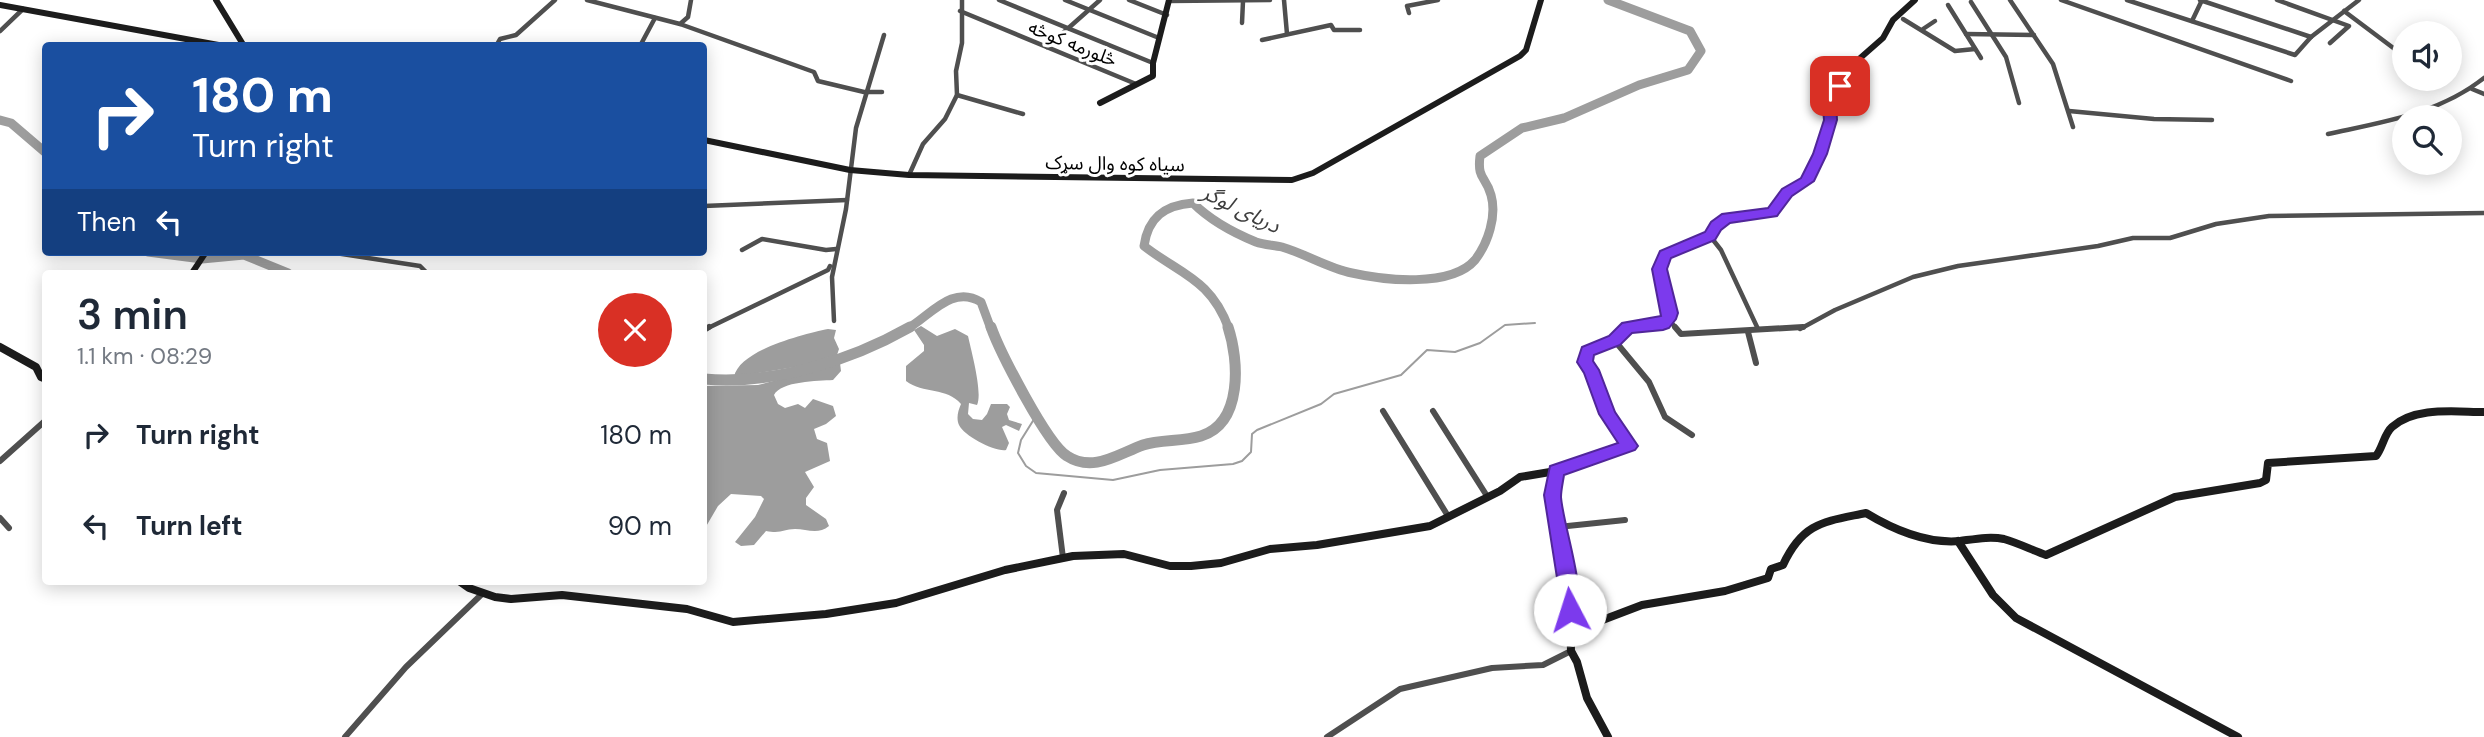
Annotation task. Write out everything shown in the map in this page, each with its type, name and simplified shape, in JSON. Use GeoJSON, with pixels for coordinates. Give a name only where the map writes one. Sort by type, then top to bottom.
{"type":"FeatureCollection","features":[{"type":"Feature","properties":{"kind":"street"},"geometry":{"type":"LineString","coordinates":[[216,0],[242,42]]}},
{"type":"Feature","properties":{"kind":"street"},"geometry":{"type":"LineString","coordinates":[[498,42],[500,38],[516,35],[555,0]]}},
{"type":"Feature","properties":{"kind":"street"},"geometry":{"type":"LineString","coordinates":[[587,0],[680,24],[814,72],[818,81],[864,92],[882,92]]}},
{"type":"Feature","properties":{"kind":"street"},"geometry":{"type":"LineString","coordinates":[[680,24],[688,17],[691,0]]}},
{"type":"Feature","properties":{"kind":"street"},"geometry":{"type":"LineString","coordinates":[[909,176],[923,144],[945,119],[957,95],[956,71],[962,43],[962,0]]}},
{"type":"Feature","properties":{"kind":"street"},"geometry":{"type":"LineString","coordinates":[[999,0],[1153,63]]}},
{"type":"Feature","properties":{"kind":"street"},"geometry":{"type":"LineString","coordinates":[[1065,0],[1159,38]]}},
{"type":"Feature","properties":{"kind":"street"},"geometry":{"type":"LineString","coordinates":[[1047,47],[1100,0]]}},
{"type":"Feature","properties":{"kind":"street"},"geometry":{"type":"LineString","coordinates":[[1129,0],[1167,15]]}},
{"type":"Feature","properties":{"kind":"street"},"geometry":{"type":"LineString","coordinates":[[1100,103],[1153,76],[1153,63],[1169,1],[1270,0]]}},
{"type":"Feature","properties":{"kind":"street"},"geometry":{"type":"LineString","coordinates":[[1284,0],[1287,34]]}},
{"type":"Feature","properties":{"kind":"street"},"geometry":{"type":"LineString","coordinates":[[1409,13],[1406,7],[1418,2],[1438,0]]}},
{"type":"Feature","properties":{"kind":"street","name":"سیاه کوه وال سړک"},"geometry":{"type":"LineString","coordinates":[[707,141],[850,170],[909,176],[1283,181],[1303,178],[1520,56],[1526,50],[1541,0]]}},
{"type":"Feature","properties":{"kind":"street"},"geometry":{"type":"LineString","coordinates":[[465,585],[483,593],[511,599],[562,595],[687,610],[733,622],[826,614],[896,603],[1015,567],[1082,554],[1142,557],[1181,567],[1221,563],[1270,549],[1317,545],[1430,526],[1529,474],[1556,471],[1629,446],[1607,414],[1591,370],[1585,362],[1591,348],[1615,341],[1628,327],[1663,324],[1668,319],[1670,313],[1660,269],[1663,258],[1670,252],[1710,236],[1716,226],[1727,218],[1772,213],[1787,193],[1807,181],[1820,154],[1830,120],[1829,98],[1840,86],[1850,67],[1883,38],[1893,20],[1915,0]]}},
{"type":"Feature","properties":{"kind":"street"},"geometry":{"type":"LineString","coordinates":[[2010,0],[2053,64],[2073,127]]}},
{"type":"Feature","properties":{"kind":"street"},"geometry":{"type":"LineString","coordinates":[[2061,0],[2291,80]]}},
{"type":"Feature","properties":{"kind":"street"},"geometry":{"type":"LineString","coordinates":[[2127,0],[2294,55],[2311,37],[2355,1]]}},
{"type":"Feature","properties":{"kind":"street"},"geometry":{"type":"LineString","coordinates":[[2192,21],[2201,0],[2311,37]]}},
{"type":"Feature","properties":{"kind":"street"},"geometry":{"type":"LineString","coordinates":[[2277,0],[2334,18],[2349,26],[2330,43]]}},
{"type":"Feature","properties":{"kind":"street"},"geometry":{"type":"LineString","coordinates":[[1241,23],[1243,1]]}},
{"type":"Feature","properties":{"kind":"street"},"geometry":{"type":"LineString","coordinates":[[1971,2],[2006,57],[2019,103]]}},
{"type":"Feature","properties":{"kind":"street"},"geometry":{"type":"LineString","coordinates":[[0,5],[202,42]]}},
{"type":"Feature","properties":{"kind":"street"},"geometry":{"type":"LineString","coordinates":[[1948,5],[1981,58]]}},
{"type":"Feature","properties":{"kind":"street"},"geometry":{"type":"LineString","coordinates":[[0,31],[23,9]]}},
{"type":"Feature","properties":{"kind":"street","name":"څلورمه کوڅه"},"geometry":{"type":"LineString","coordinates":[[960,11],[1136,85]]}},
{"type":"Feature","properties":{"kind":"street"},"geometry":{"type":"LineString","coordinates":[[2344,11],[2392,47]]}},
{"type":"Feature","properties":{"kind":"street"},"geometry":{"type":"LineString","coordinates":[[642,42],[655,18]]}},
{"type":"Feature","properties":{"kind":"street"},"geometry":{"type":"LineString","coordinates":[[1903,19],[1955,51],[1975,49]]}},
{"type":"Feature","properties":{"kind":"street"},"geometry":{"type":"LineString","coordinates":[[1923,30],[1935,21]]}},
{"type":"Feature","properties":{"kind":"street"},"geometry":{"type":"LineString","coordinates":[[1262,40],[1331,25],[1334,30],[1360,30]]}},
{"type":"Feature","properties":{"kind":"street"},"geometry":{"type":"LineString","coordinates":[[1966,34],[2034,34]]}},
{"type":"Feature","properties":{"kind":"street"},"geometry":{"type":"LineString","coordinates":[[834,321],[831,306],[834,259],[847,200],[864,92],[884,35]]}},
{"type":"Feature","properties":{"kind":"street"},"geometry":{"type":"LineString","coordinates":[[2328,134],[2445,104],[2472,89],[2484,78]]}},
{"type":"Feature","properties":{"kind":"street"},"geometry":{"type":"LineString","coordinates":[[2472,89],[2484,94]]}},
{"type":"Feature","properties":{"kind":"street"},"geometry":{"type":"LineString","coordinates":[[957,95],[1023,114]]}},
{"type":"Feature","properties":{"kind":"street"},"geometry":{"type":"LineString","coordinates":[[2069,111],[2154,119],[2213,120]]}},
{"type":"Feature","properties":{"kind":"street"},"geometry":{"type":"LineString","coordinates":[[707,206],[847,200]]}},
{"type":"Feature","properties":{"kind":"street"},"geometry":{"type":"LineString","coordinates":[[1668,319],[1681,334],[1800,329],[1835,310],[1913,277],[1958,265],[2098,246],[2133,238],[2170,238],[2216,224],[2269,216],[2484,213]]}},
{"type":"Feature","properties":{"kind":"street"},"geometry":{"type":"LineString","coordinates":[[1710,236],[1721,250],[1758,329]]}},
{"type":"Feature","properties":{"kind":"street"},"geometry":{"type":"LineString","coordinates":[[742,250],[762,239],[826,250],[836,249]]}},
{"type":"Feature","properties":{"kind":"street"},"geometry":{"type":"LineString","coordinates":[[357,256],[420,265],[424,270]]}},
{"type":"Feature","properties":{"kind":"street"},"geometry":{"type":"LineString","coordinates":[[707,328],[727,316],[789,289],[810,275],[828,270],[834,259]]}},
{"type":"Feature","properties":{"kind":"street"},"geometry":{"type":"LineString","coordinates":[[1748,332],[1756,363]]}},
{"type":"Feature","properties":{"kind":"street"},"geometry":{"type":"LineString","coordinates":[[1615,341],[1649,382],[1665,417],[1692,435]]}},
{"type":"Feature","properties":{"kind":"street"},"geometry":{"type":"LineString","coordinates":[[0,347],[36,368],[42,375]]}},
{"type":"Feature","properties":{"kind":"street"},"geometry":{"type":"LineString","coordinates":[[1383,411],[1448,516]]}},
{"type":"Feature","properties":{"kind":"street"},"geometry":{"type":"LineString","coordinates":[[1433,411],[1487,496]]}},
{"type":"Feature","properties":{"kind":"street"},"geometry":{"type":"LineString","coordinates":[[1571,632],[1650,603],[1730,592],[1760,582],[1768,578],[1772,569],[1783,565],[1800,538],[1816,524],[1866,513],[1902,533],[1958,541],[1975,538],[2003,539],[2046,555],[2175,497],[2260,483],[2266,480],[2269,463],[2376,456],[2381,452],[2385,436],[2399,422],[2420,415],[2484,412]]}},
{"type":"Feature","properties":{"kind":"street"},"geometry":{"type":"LineString","coordinates":[[0,461],[42,424]]}},
{"type":"Feature","properties":{"kind":"street"},"geometry":{"type":"LineString","coordinates":[[1556,471],[1552,495],[1569,587],[1571,651],[1577,662],[1587,698],[1608,737]]}},
{"type":"Feature","properties":{"kind":"street"},"geometry":{"type":"LineString","coordinates":[[1063,558],[1058,510],[1064,493]]}},
{"type":"Feature","properties":{"kind":"street"},"geometry":{"type":"LineString","coordinates":[[0,518],[9,528]]}},
{"type":"Feature","properties":{"kind":"street"},"geometry":{"type":"LineString","coordinates":[[1558,527],[1625,520]]}},
{"type":"Feature","properties":{"kind":"street"},"geometry":{"type":"LineString","coordinates":[[1958,541],[1993,595],[2016,618],[2238,737]]}},
{"type":"Feature","properties":{"kind":"street"},"geometry":{"type":"LineString","coordinates":[[345,737],[406,667],[483,593]]}},
{"type":"Feature","properties":{"kind":"street"},"geometry":{"type":"LineString","coordinates":[[1327,737],[1400,689],[1492,668],[1543,665],[1571,651]]}},
{"type":"Feature","properties":{"kind":"shaded area"},"geometry":{"type":"Polygon","coordinates":[[[921,326],[937,336],[955,329],[968,336],[979,391],[977,405],[969,403],[968,414],[973,419],[982,420],[991,404],[1007,404],[1010,407],[1007,414],[1009,420],[1022,424],[1019,431],[1006,425],[1002,427],[1009,443],[1006,450],[988,446],[962,429],[958,420],[961,404],[955,399],[906,381],[906,366],[924,351],[924,345],[914,330],[921,326]]]}},
{"type":"Feature","properties":{"kind":"shaded area"},"geometry":{"type":"Polygon","coordinates":[[[828,329],[836,330],[834,338],[839,349],[837,355],[801,366],[734,377],[738,367],[760,351],[789,339],[828,329]]]}},
{"type":"Feature","properties":{"kind":"shaded area"},"geometry":{"type":"Polygon","coordinates":[[[840,363],[841,371],[833,380],[792,384],[778,390],[774,395],[778,404],[785,408],[798,404],[805,408],[813,399],[833,406],[836,416],[814,429],[817,439],[827,443],[830,461],[805,472],[814,487],[806,498],[806,505],[826,519],[829,526],[817,531],[766,531],[754,545],[741,546],[735,542],[755,517],[764,499],[761,496],[731,494],[718,506],[707,525],[707,386],[758,385],[840,363]]]}},
{"type":"Feature","properties":{"kind":"waterway","name":"دریای لوگر"},"geometry":{"type":"LineString","coordinates":[[1229,329],[1222,312],[1204,288],[1144,246],[1149,227],[1160,214],[1174,206],[1193,203],[1222,225],[1256,242],[1282,247],[1334,268],[1365,276],[1416,280],[1450,275],[1464,269],[1480,253],[1492,220],[1493,203],[1481,174],[1480,156],[1522,128],[1564,118],[1639,85],[1688,70],[1701,51],[1690,31],[1608,0]]}},
{"type":"Feature","properties":{"kind":"waterway","name":"دریای لوگر"},"geometry":{"type":"LineString","coordinates":[[0,120],[11,123],[42,150]]}},
{"type":"Feature","properties":{"kind":"waterway","name":"دریای لوگر"},"geometry":{"type":"LineString","coordinates":[[179,256],[202,259],[234,256]]}},
{"type":"Feature","properties":{"kind":"waterway","name":"دریای لوگر"},"geometry":{"type":"LineString","coordinates":[[246,256],[281,270]]}},
{"type":"Feature","properties":{"kind":"waterway","name":"دریای لوگر"},"geometry":{"type":"LineString","coordinates":[[909,327],[951,299],[970,297],[981,302],[991,329]]}},
{"type":"Feature","properties":{"kind":"waterway"},"geometry":{"type":"LineString","coordinates":[[1036,416],[1021,440],[1018,453],[1026,466],[1036,473],[1113,480],[1160,470],[1233,464],[1242,461],[1251,452],[1252,434],[1257,430],[1321,404],[1334,394],[1401,375],[1427,350],[1455,352],[1480,343],[1505,325],[1535,323]]}},
{"type":"Feature","properties":{"kind":"waterway","name":"دریای لوگر"},"geometry":{"type":"LineString","coordinates":[[707,379],[757,378],[810,368],[862,350],[909,327]]}},
{"type":"Feature","properties":{"kind":"waterway","name":"دریای لوگر"},"geometry":{"type":"LineString","coordinates":[[991,327],[1014,376],[1048,434],[1067,456],[1086,463],[1105,460],[1150,443],[1201,436],[1215,429],[1231,404],[1234,389],[1234,356],[1228,327]]}},
{"type":"Feature","properties":{"kind":"route"},"geometry":{"type":"LineString","coordinates":[[1570,610],[1569,587],[1552,495],[1556,471],[1629,446],[1607,414],[1591,370],[1585,362],[1587,352],[1596,346],[1615,341],[1628,327],[1663,324],[1668,319],[1670,313],[1660,269],[1665,255],[1710,236],[1723,219],[1772,213],[1787,193],[1807,181],[1820,154],[1830,120],[1829,98],[1840,86]]}}]}
